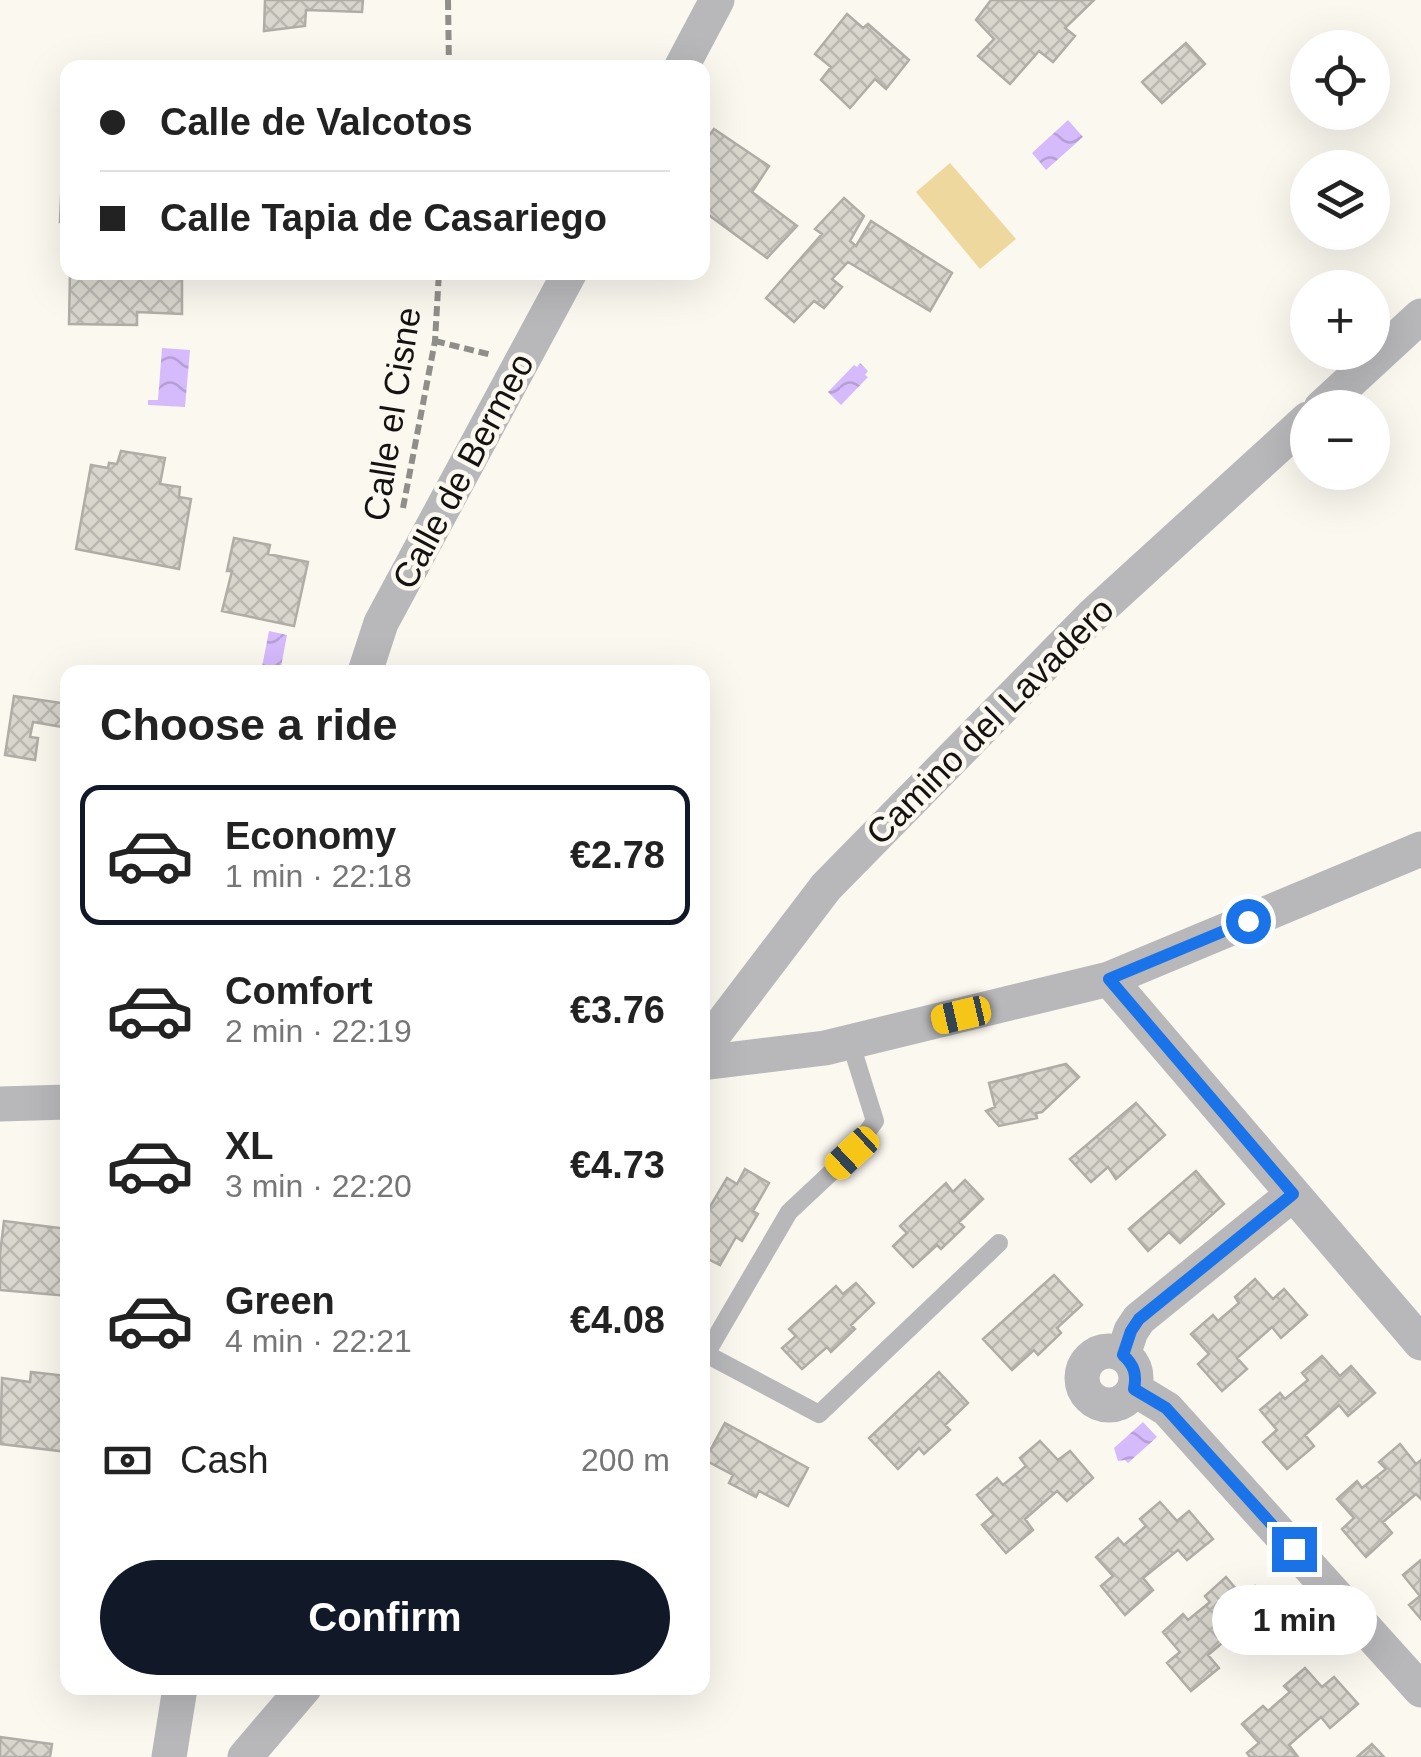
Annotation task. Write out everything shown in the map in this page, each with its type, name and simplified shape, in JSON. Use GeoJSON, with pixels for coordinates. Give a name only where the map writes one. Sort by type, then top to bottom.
{"type":"FeatureCollection","features":[{"type":"Feature","properties":{"kind":"street"},"geometry":{"type":"LineString","coordinates":[[685,60],[718,0]]}},
{"type":"Feature","properties":{"kind":"street","name":"Calle de Bermeo"},"geometry":{"type":"LineString","coordinates":[[367,665],[381,622],[566,280]]}},
{"type":"Feature","properties":{"kind":"street"},"geometry":{"type":"LineString","coordinates":[[1340,390],[1421,316]]}},
{"type":"Feature","properties":{"kind":"street","name":"Camino del Lavadero"},"geometry":{"type":"LineString","coordinates":[[710,1039],[826,887],[1092,616],[1290,436]]}},
{"type":"Feature","properties":{"kind":"street"},"geometry":{"type":"LineString","coordinates":[[710,1062],[825,1048],[1109,979],[1421,848]]}},
{"type":"Feature","properties":{"kind":"street"},"geometry":{"type":"LineString","coordinates":[[1109,979],[1421,1342]]}},
{"type":"Feature","properties":{"kind":"street"},"geometry":{"type":"LineString","coordinates":[[0,1104],[60,1102]]}},
{"type":"Feature","properties":{"kind":"street"},"geometry":{"type":"LineString","coordinates":[[1123,1355],[1139,1319],[1293,1194]]}},
{"type":"Feature","properties":{"kind":"street"},"geometry":{"type":"LineString","coordinates":[[1103,1352],[1123,1355],[1135,1370],[1134,1389],[1120,1403],[1100,1404],[1085,1391],[1082,1371],[1087,1362],[1103,1352]]}},
{"type":"Feature","properties":{"kind":"street"},"geometry":{"type":"LineString","coordinates":[[1134,1389],[1166,1408],[1421,1690]]}},
{"type":"Feature","properties":{"kind":"street"},"geometry":{"type":"LineString","coordinates":[[169,1757],[179,1695]]}},
{"type":"Feature","properties":{"kind":"street"},"geometry":{"type":"LineString","coordinates":[[245,1757],[298,1695]]}},
{"type":"Feature","properties":{"kind":"lane"},"geometry":{"type":"LineString","coordinates":[[710,1347],[789,1212],[852,1153],[875,1121],[850,1042]]}},
{"type":"Feature","properties":{"kind":"lane"},"geometry":{"type":"LineString","coordinates":[[710,1356],[820,1414],[998,1243]]}},
{"type":"Feature","properties":{"kind":"path"},"geometry":{"type":"LineString","coordinates":[[448,0],[449,60]]}},
{"type":"Feature","properties":{"kind":"path","name":"Calle el Cisne"},"geometry":{"type":"LineString","coordinates":[[402,510],[434,341],[438,280]]}},
{"type":"Feature","properties":{"kind":"path"},"geometry":{"type":"LineString","coordinates":[[434,341],[522,362]]}},
{"type":"Feature","properties":{"kind":"shaded area"},"geometry":{"type":"Polygon","coordinates":[[[950,163],[1016,239],[980,269],[916,192],[950,163]]]}},
{"type":"Feature","properties":{"kind":"water"},"geometry":{"type":"Polygon","coordinates":[[[1068,120],[1083,137],[1046,170],[1032,153],[1068,120]]]}},
{"type":"Feature","properties":{"kind":"water"},"geometry":{"type":"Polygon","coordinates":[[[162,348],[190,350],[185,407],[148,405],[148,400],[158,400],[162,348]]]}},
{"type":"Feature","properties":{"kind":"water"},"geometry":{"type":"Polygon","coordinates":[[[860,363],[868,377],[841,405],[828,392],[860,363]]]}},
{"type":"Feature","properties":{"kind":"water"},"geometry":{"type":"Polygon","coordinates":[[[269,631],[287,635],[281,665],[262,665],[269,631]]]}},
{"type":"Feature","properties":{"kind":"water"},"geometry":{"type":"Polygon","coordinates":[[[1143,1422],[1157,1437],[1128,1463],[1118,1461],[1114,1448],[1143,1422]]]}},
{"type":"Feature","properties":{"kind":"building"},"geometry":{"type":"Polygon","coordinates":[[[265,0],[363,0],[362,12],[306,10],[305,26],[264,31],[265,0]]]}},
{"type":"Feature","properties":{"kind":"building"},"geometry":{"type":"Polygon","coordinates":[[[991,0],[1094,0],[1065,28],[1075,36],[1053,62],[1039,51],[1010,84],[978,56],[994,39],[976,20],[991,0]]]}},
{"type":"Feature","properties":{"kind":"building"},"geometry":{"type":"Polygon","coordinates":[[[847,14],[863,28],[868,24],[909,60],[886,89],[875,79],[850,108],[821,80],[831,67],[815,54],[847,14]]]}},
{"type":"Feature","properties":{"kind":"building"},"geometry":{"type":"Polygon","coordinates":[[[1186,43],[1205,64],[1162,103],[1142,82],[1186,43]]]}},
{"type":"Feature","properties":{"kind":"building"},"geometry":{"type":"Polygon","coordinates":[[[714,129],[769,166],[752,192],[797,226],[767,258],[710,216],[710,134],[714,129]]]}},
{"type":"Feature","properties":{"kind":"building"},"geometry":{"type":"Polygon","coordinates":[[[844,198],[864,216],[850,241],[856,246],[871,221],[952,273],[930,311],[848,262],[832,279],[842,287],[824,308],[814,301],[794,322],[766,298],[822,234],[815,229],[844,198]]]}},
{"type":"Feature","properties":{"kind":"building"},"geometry":{"type":"Polygon","coordinates":[[[70,280],[182,280],[182,314],[137,312],[137,325],[69,324],[70,280]]]}},
{"type":"Feature","properties":{"kind":"building"},"geometry":{"type":"Polygon","coordinates":[[[121,451],[165,458],[160,484],[180,487],[179,497],[191,499],[179,569],[76,549],[91,465],[108,468],[109,463],[117,464],[121,451]]]}},
{"type":"Feature","properties":{"kind":"building"},"geometry":{"type":"Polygon","coordinates":[[[234,538],[270,545],[268,554],[308,562],[294,626],[222,611],[232,571],[227,571],[234,538]]]}},
{"type":"Feature","properties":{"kind":"building"},"geometry":{"type":"Polygon","coordinates":[[[14,696],[60,703],[60,727],[33,722],[30,737],[38,738],[35,760],[5,755],[14,696]]]}},
{"type":"Feature","properties":{"kind":"building"},"geometry":{"type":"Polygon","coordinates":[[[1066,1064],[1079,1077],[1042,1112],[1036,1113],[1037,1118],[999,1126],[986,1111],[995,1107],[989,1083],[1066,1064]]]}},
{"type":"Feature","properties":{"kind":"building"},"geometry":{"type":"Polygon","coordinates":[[[1136,1103],[1165,1135],[1116,1179],[1108,1167],[1091,1182],[1070,1159],[1136,1103]]]}},
{"type":"Feature","properties":{"kind":"building"},"geometry":{"type":"Polygon","coordinates":[[[745,1169],[769,1183],[753,1211],[758,1214],[742,1241],[736,1237],[720,1265],[710,1260],[710,1207],[727,1178],[737,1184],[745,1169]]]}},
{"type":"Feature","properties":{"kind":"building"},"geometry":{"type":"Polygon","coordinates":[[[1196,1171],[1224,1204],[1180,1243],[1169,1232],[1148,1251],[1129,1229],[1196,1171]]]}},
{"type":"Feature","properties":{"kind":"building"},"geometry":{"type":"Polygon","coordinates":[[[965,1180],[983,1199],[959,1222],[964,1227],[941,1249],[937,1245],[913,1267],[893,1246],[907,1233],[900,1226],[946,1183],[953,1192],[965,1180]]]}},
{"type":"Feature","properties":{"kind":"building"},"geometry":{"type":"Polygon","coordinates":[[[4,1221],[60,1228],[60,1295],[0,1290],[4,1221]]]}},
{"type":"Feature","properties":{"kind":"building"},"geometry":{"type":"Polygon","coordinates":[[[1054,1275],[1082,1305],[1057,1328],[1061,1333],[1038,1355],[1034,1350],[1012,1370],[983,1339],[1054,1275]]]}},
{"type":"Feature","properties":{"kind":"building"},"geometry":{"type":"Polygon","coordinates":[[[1255,1279],[1273,1299],[1284,1289],[1307,1315],[1281,1338],[1272,1327],[1237,1358],[1247,1369],[1222,1391],[1198,1364],[1209,1354],[1191,1334],[1213,1315],[1218,1321],[1239,1303],[1235,1297],[1255,1279]]]}},
{"type":"Feature","properties":{"kind":"building"},"geometry":{"type":"Polygon","coordinates":[[[856,1283],[874,1303],[831,1352],[827,1347],[802,1369],[782,1348],[796,1336],[789,1329],[836,1286],[843,1294],[856,1283]]]}},
{"type":"Feature","properties":{"kind":"building"},"geometry":{"type":"Polygon","coordinates":[[[1322,1356],[1340,1376],[1351,1366],[1375,1393],[1348,1416],[1339,1405],[1305,1435],[1314,1446],[1287,1469],[1263,1442],[1277,1430],[1260,1410],[1280,1393],[1285,1399],[1308,1380],[1302,1373],[1322,1356]]]}},
{"type":"Feature","properties":{"kind":"building"},"geometry":{"type":"Polygon","coordinates":[[[31,1372],[60,1375],[60,1451],[0,1444],[2,1378],[30,1382],[31,1372]]]}},
{"type":"Feature","properties":{"kind":"building"},"geometry":{"type":"Polygon","coordinates":[[[939,1372],[968,1403],[945,1425],[950,1430],[924,1454],[919,1448],[898,1469],[869,1438],[939,1372]]]}},
{"type":"Feature","properties":{"kind":"building"},"geometry":{"type":"Polygon","coordinates":[[[725,1423],[808,1468],[788,1506],[759,1491],[756,1497],[729,1483],[733,1475],[710,1463],[710,1451],[725,1423]]]}},
{"type":"Feature","properties":{"kind":"building"},"geometry":{"type":"Polygon","coordinates":[[[1040,1441],[1058,1460],[1070,1451],[1093,1478],[1067,1501],[1057,1491],[1025,1519],[1033,1530],[1006,1553],[982,1525],[994,1515],[977,1495],[997,1478],[1003,1485],[1026,1466],[1020,1458],[1040,1441]]]}},
{"type":"Feature","properties":{"kind":"building"},"geometry":{"type":"Polygon","coordinates":[[[1400,1444],[1416,1464],[1421,1460],[1421,1499],[1416,1494],[1383,1522],[1392,1533],[1366,1557],[1342,1529],[1354,1518],[1337,1499],[1357,1481],[1362,1488],[1386,1469],[1379,1462],[1400,1444]]]}},
{"type":"Feature","properties":{"kind":"building"},"geometry":{"type":"Polygon","coordinates":[[[1160,1502],[1177,1521],[1189,1511],[1213,1539],[1187,1560],[1178,1550],[1143,1578],[1153,1590],[1125,1615],[1101,1586],[1113,1576],[1096,1557],[1118,1538],[1124,1545],[1146,1526],[1140,1519],[1160,1502]]]}},
{"type":"Feature","properties":{"kind":"building"},"geometry":{"type":"Polygon","coordinates":[[[1421,1560],[1421,1619],[1409,1605],[1420,1596],[1403,1575],[1421,1560]]]}},
{"type":"Feature","properties":{"kind":"building"},"geometry":{"type":"Polygon","coordinates":[[[1226,1577],[1243,1597],[1255,1586],[1279,1615],[1252,1637],[1242,1626],[1208,1655],[1219,1668],[1191,1691],[1167,1663],[1180,1652],[1163,1632],[1183,1614],[1188,1620],[1210,1602],[1205,1596],[1226,1577]]]}},
{"type":"Feature","properties":{"kind":"building"},"geometry":{"type":"Polygon","coordinates":[[[1305,1668],[1322,1687],[1334,1677],[1358,1704],[1330,1728],[1321,1717],[1289,1745],[1298,1757],[1250,1757],[1247,1753],[1259,1743],[1242,1724],[1263,1706],[1268,1711],[1290,1692],[1284,1686],[1305,1668]]]}},
{"type":"Feature","properties":{"kind":"building"},"geometry":{"type":"Polygon","coordinates":[[[0,1737],[52,1744],[50,1757],[0,1757],[0,1737]]]}},
{"type":"Feature","properties":{"kind":"building"},"geometry":{"type":"Polygon","coordinates":[[[1372,1744],[1384,1757],[1357,1757],[1372,1744]]]}},
{"type":"Feature","properties":{"kind":"route"},"geometry":{"type":"LineString","coordinates":[[1248,921],[1109,979],[1293,1194],[1139,1319],[1123,1355],[1135,1370],[1134,1389],[1166,1408],[1294,1549]]}}]}
